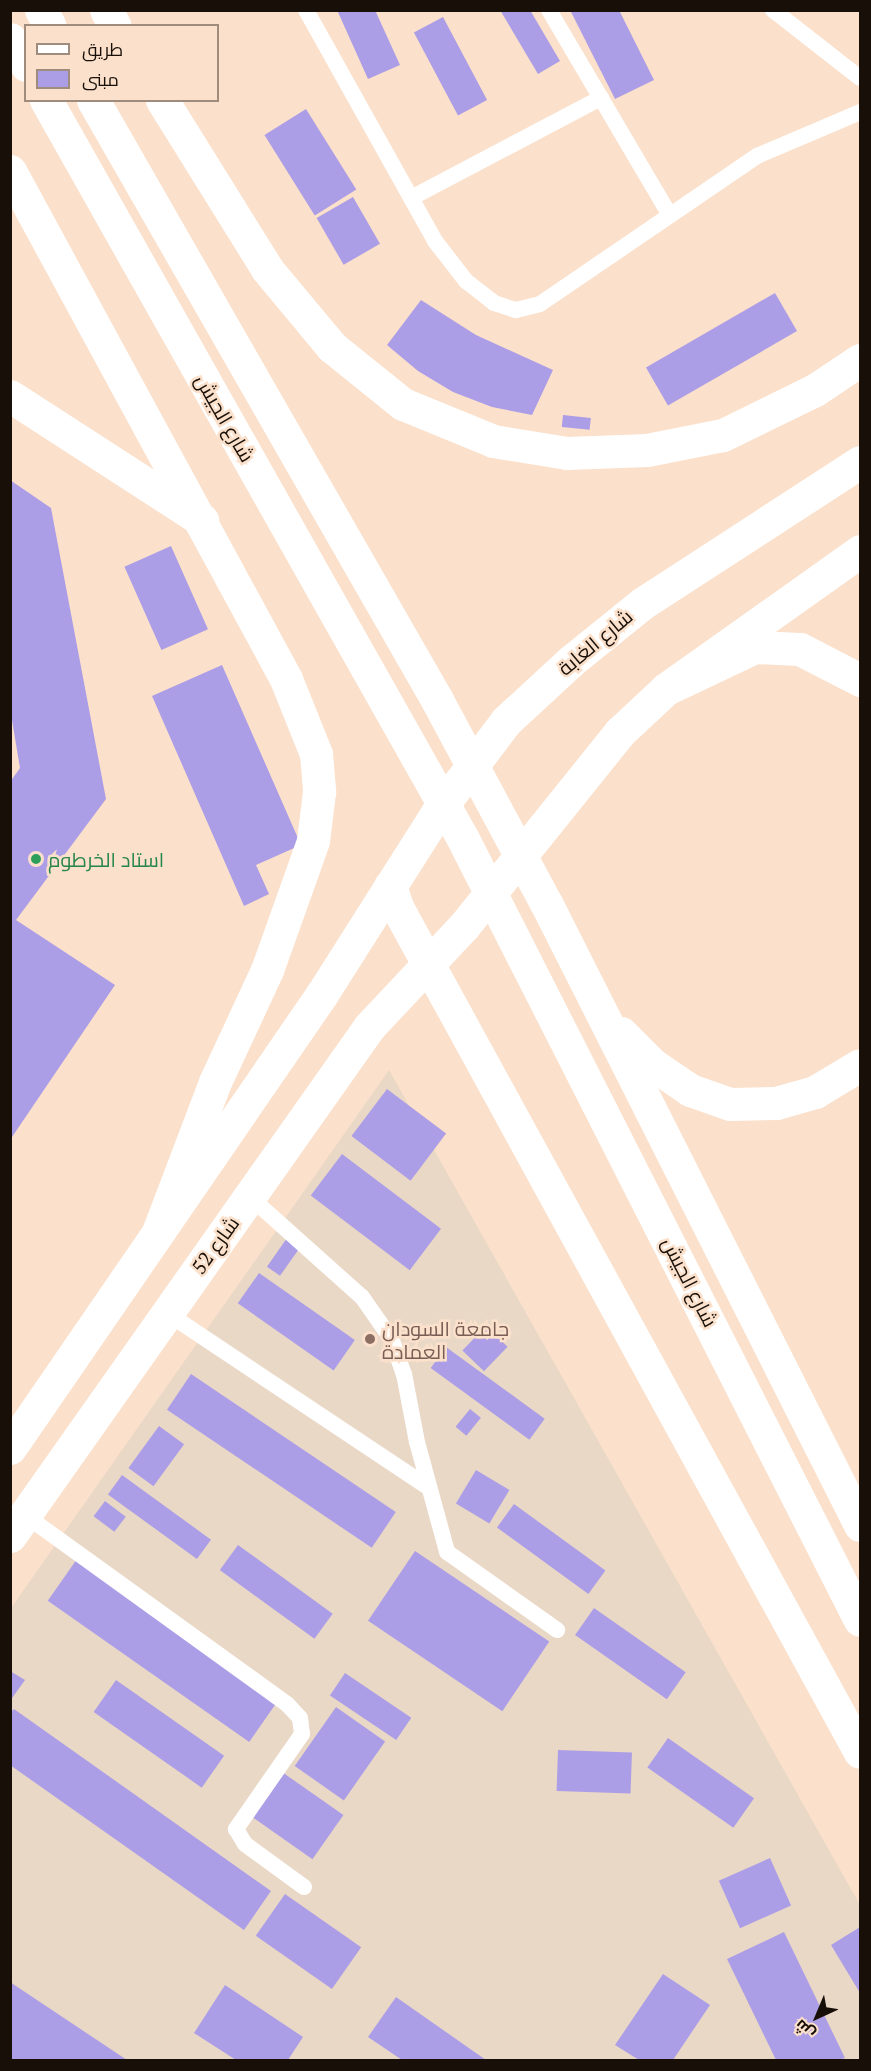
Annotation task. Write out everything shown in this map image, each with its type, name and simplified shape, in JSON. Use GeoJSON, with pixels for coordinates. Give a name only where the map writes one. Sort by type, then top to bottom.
{"type":"FeatureCollection","features":[{"type":"Feature","properties":{"kind":"main road"},"geometry":{"type":"LineString","coordinates":[[41,10],[49,24]]}},
{"type":"Feature","properties":{"kind":"main road"},"geometry":{"type":"LineString","coordinates":[[106,10],[115,24]]}},
{"type":"Feature","properties":{"kind":"main road"},"geometry":{"type":"LineString","coordinates":[[10,39],[24,62]]}},
{"type":"Feature","properties":{"kind":"main road","name":"شارع الجيش"},"geometry":{"type":"LineString","coordinates":[[47,102],[405,735],[519,944],[861,1620]]}},
{"type":"Feature","properties":{"kind":"main road"},"geometry":{"type":"LineString","coordinates":[[94,102],[437,700],[546,903],[861,1525]]}},
{"type":"Feature","properties":{"kind":"main road"},"geometry":{"type":"LineString","coordinates":[[163,102],[267,269],[332,347],[403,404],[493,441],[567,453],[647,450],[723,435],[815,390],[861,360]]}},
{"type":"Feature","properties":{"kind":"main road"},"geometry":{"type":"LineString","coordinates":[[10,171],[202,520],[286,679],[316,754],[319,792],[313,841],[267,970],[215,1082],[158,1232]]}},
{"type":"Feature","properties":{"kind":"main road"},"geometry":{"type":"LineString","coordinates":[[10,396],[202,520]]}},
{"type":"Feature","properties":{"kind":"main road","name":"شارع الغابة"},"geometry":{"type":"LineString","coordinates":[[390,886],[438,811],[506,721],[571,661],[643,603],[861,462]]}},
{"type":"Feature","properties":{"kind":"main road"},"geometry":{"type":"LineString","coordinates":[[432,963],[620,732],[666,689],[861,551]]}},
{"type":"Feature","properties":{"kind":"main road"},"geometry":{"type":"LineString","coordinates":[[666,689],[755,647],[800,650],[861,680]]}},
{"type":"Feature","properties":{"kind":"main road"},"geometry":{"type":"LineString","coordinates":[[390,886],[398,909],[432,963],[861,1752]]}},
{"type":"Feature","properties":{"kind":"main road"},"geometry":{"type":"LineString","coordinates":[[10,1448],[322,993],[390,886]]}},
{"type":"Feature","properties":{"kind":"main road","name":"شارع 52"},"geometry":{"type":"LineString","coordinates":[[18,1526],[369,1028],[432,963]]}},
{"type":"Feature","properties":{"kind":"main road"},"geometry":{"type":"LineString","coordinates":[[601,1013],[652,1064],[690,1090],[730,1104],[776,1104],[815,1092],[861,1065]]}},
{"type":"Feature","properties":{"kind":"lane"},"geometry":{"type":"LineString","coordinates":[[306,10],[435,241],[466,281],[494,303],[516,310],[540,304],[757,156],[861,112]]}},
{"type":"Feature","properties":{"kind":"lane"},"geometry":{"type":"LineString","coordinates":[[549,10],[669,214]]}},
{"type":"Feature","properties":{"kind":"lane"},"geometry":{"type":"LineString","coordinates":[[773,10],[861,78]]}},
{"type":"Feature","properties":{"kind":"lane"},"geometry":{"type":"LineString","coordinates":[[411,198],[600,98]]}},
{"type":"Feature","properties":{"kind":"lane"},"geometry":{"type":"LineString","coordinates":[[250,1197],[362,1298],[392,1340],[404,1374],[429,1488],[447,1551],[557,1630]]}},
{"type":"Feature","properties":{"kind":"lane"},"geometry":{"type":"LineString","coordinates":[[167,1313],[429,1488]]}},
{"type":"Feature","properties":{"kind":"lane"},"geometry":{"type":"LineString","coordinates":[[18,1526],[287,1704],[300,1718],[302,1734],[237,1829],[245,1845],[303,1887]]}},
{"type":"Feature","properties":{"kind":"shaded area","name":"جامعة السودان العمادة"},"geometry":{"type":"Polygon","coordinates":[[[389,1070],[860,1905],[860,2060],[11,2060],[11,1608],[389,1070]]]}},
{"type":"Feature","properties":{"kind":"building"},"geometry":{"type":"Polygon","coordinates":[[[337,10],[375,10],[400,65],[368,79],[337,10]]]}},
{"type":"Feature","properties":{"kind":"building"},"geometry":{"type":"Polygon","coordinates":[[[500,10],[530,10],[560,61],[538,74],[500,10]]]}},
{"type":"Feature","properties":{"kind":"building"},"geometry":{"type":"Polygon","coordinates":[[[570,10],[619,10],[654,80],[615,99],[570,10]]]}},
{"type":"Feature","properties":{"kind":"building"},"geometry":{"type":"Polygon","coordinates":[[[443,17],[487,100],[458,115],[414,32],[443,17]]]}},
{"type":"Feature","properties":{"kind":"building"},"geometry":{"type":"Polygon","coordinates":[[[306,109],[356,190],[315,216],[264,135],[306,109]]]}},
{"type":"Feature","properties":{"kind":"building"},"geometry":{"type":"Polygon","coordinates":[[[353,197],[380,244],[344,265],[317,218],[353,197]]]}},
{"type":"Feature","properties":{"kind":"building"},"geometry":{"type":"Polygon","coordinates":[[[775,293],[797,331],[668,406],[646,368],[775,293]]]}},
{"type":"Feature","properties":{"kind":"building"},"geometry":{"type":"Polygon","coordinates":[[[421,300],[476,335],[553,370],[532,415],[492,407],[453,392],[418,371],[387,345],[421,300]]]}},
{"type":"Feature","properties":{"kind":"building"},"geometry":{"type":"Polygon","coordinates":[[[563,415],[591,418],[590,430],[562,427],[563,415]]]}},
{"type":"Feature","properties":{"kind":"building","name":"استاد الخرطوم"},"geometry":{"type":"Polygon","coordinates":[[[10,480],[51,508],[106,799],[16,920],[115,985],[10,1140],[10,782],[20,768],[10,708],[10,480]]]}},
{"type":"Feature","properties":{"kind":"building"},"geometry":{"type":"Polygon","coordinates":[[[171,546],[208,629],[161,650],[124,567],[171,546]]]}},
{"type":"Feature","properties":{"kind":"building"},"geometry":{"type":"Polygon","coordinates":[[[222,665],[301,845],[256,865],[269,894],[244,906],[152,696],[222,665]]]}},
{"type":"Feature","properties":{"kind":"building"},"geometry":{"type":"Polygon","coordinates":[[[387,1089],[446,1134],[411,1181],[351,1136],[387,1089]]]}},
{"type":"Feature","properties":{"kind":"building"},"geometry":{"type":"Polygon","coordinates":[[[342,1154],[441,1229],[410,1270],[311,1196],[342,1154]]]}},
{"type":"Feature","properties":{"kind":"building"},"geometry":{"type":"Polygon","coordinates":[[[287,1238],[300,1247],[280,1276],[267,1267],[287,1238]]]}},
{"type":"Feature","properties":{"kind":"building"},"geometry":{"type":"Polygon","coordinates":[[[259,1273],[355,1340],[334,1370],[238,1303],[259,1273]]]}},
{"type":"Feature","properties":{"kind":"building"},"geometry":{"type":"Polygon","coordinates":[[[486,1326],[508,1347],[484,1371],[462,1350],[486,1326]]]}},
{"type":"Feature","properties":{"kind":"building"},"geometry":{"type":"Polygon","coordinates":[[[446,1347],[545,1419],[529,1440],[431,1368],[446,1347]]]}},
{"type":"Feature","properties":{"kind":"building"},"geometry":{"type":"Polygon","coordinates":[[[191,1374],[396,1512],[372,1548],[167,1410],[191,1374]]]}},
{"type":"Feature","properties":{"kind":"building"},"geometry":{"type":"Polygon","coordinates":[[[470,1409],[481,1418],[466,1436],[456,1427],[470,1409]]]}},
{"type":"Feature","properties":{"kind":"building"},"geometry":{"type":"Polygon","coordinates":[[[159,1426],[184,1444],[154,1486],[128,1468],[159,1426]]]}},
{"type":"Feature","properties":{"kind":"building"},"geometry":{"type":"Polygon","coordinates":[[[476,1470],[509,1490],[489,1524],[456,1503],[476,1470]]]}},
{"type":"Feature","properties":{"kind":"building"},"geometry":{"type":"Polygon","coordinates":[[[122,1475],[211,1540],[197,1559],[108,1494],[122,1475]]]}},
{"type":"Feature","properties":{"kind":"building"},"geometry":{"type":"Polygon","coordinates":[[[105,1501],[126,1517],[114,1532],[94,1516],[105,1501]]]}},
{"type":"Feature","properties":{"kind":"building"},"geometry":{"type":"Polygon","coordinates":[[[514,1504],[605,1570],[588,1594],[497,1527],[514,1504]]]}},
{"type":"Feature","properties":{"kind":"building"},"geometry":{"type":"Polygon","coordinates":[[[238,1545],[333,1614],[314,1639],[220,1570],[238,1545]]]}},
{"type":"Feature","properties":{"kind":"building"},"geometry":{"type":"Polygon","coordinates":[[[415,1551],[549,1642],[502,1711],[368,1621],[415,1551]]]}},
{"type":"Feature","properties":{"kind":"building"},"geometry":{"type":"Polygon","coordinates":[[[77,1559],[279,1700],[249,1742],[48,1601],[77,1559]]]}},
{"type":"Feature","properties":{"kind":"building"},"geometry":{"type":"Polygon","coordinates":[[[594,1608],[686,1672],[667,1699],[575,1635],[594,1608]]]}},
{"type":"Feature","properties":{"kind":"building"},"geometry":{"type":"Polygon","coordinates":[[[10,1671],[25,1680],[10,1701],[10,1671]]]}},
{"type":"Feature","properties":{"kind":"building"},"geometry":{"type":"Polygon","coordinates":[[[345,1673],[411,1718],[396,1740],[330,1695],[345,1673]]]}},
{"type":"Feature","properties":{"kind":"building"},"geometry":{"type":"Polygon","coordinates":[[[116,1680],[224,1756],[202,1788],[94,1712],[116,1680]]]}},
{"type":"Feature","properties":{"kind":"building"},"geometry":{"type":"Polygon","coordinates":[[[336,1707],[385,1741],[344,1800],[295,1766],[336,1707]]]}},
{"type":"Feature","properties":{"kind":"building"},"geometry":{"type":"Polygon","coordinates":[[[14,1709],[271,1891],[244,1930],[10,1765],[10,1713],[14,1709]]]}},
{"type":"Feature","properties":{"kind":"building"},"geometry":{"type":"Polygon","coordinates":[[[668,1738],[754,1798],[733,1828],[647,1767],[668,1738]]]}},
{"type":"Feature","properties":{"kind":"building"},"geometry":{"type":"Polygon","coordinates":[[[558,1750],[632,1753],[631,1794],[557,1791],[558,1750]]]}},
{"type":"Feature","properties":{"kind":"building"},"geometry":{"type":"Polygon","coordinates":[[[282,1772],[343,1815],[312,1859],[251,1816],[282,1772]]]}},
{"type":"Feature","properties":{"kind":"building"},"geometry":{"type":"Polygon","coordinates":[[[770,1858],[791,1906],[740,1928],[719,1881],[770,1858]]]}},
{"type":"Feature","properties":{"kind":"building"},"geometry":{"type":"Polygon","coordinates":[[[285,1894],[361,1947],[332,1989],[256,1936],[285,1894]]]}},
{"type":"Feature","properties":{"kind":"building"},"geometry":{"type":"Polygon","coordinates":[[[860,1927],[860,1993],[831,1945],[860,1927]]]}},
{"type":"Feature","properties":{"kind":"building"},"geometry":{"type":"Polygon","coordinates":[[[784,1932],[845,2058],[839,2060],[776,2060],[727,1959],[784,1932]]]}},
{"type":"Feature","properties":{"kind":"building"},"geometry":{"type":"Polygon","coordinates":[[[663,1974],[710,2005],[673,2060],[639,2060],[615,2045],[663,1974]]]}},
{"type":"Feature","properties":{"kind":"building"},"geometry":{"type":"Polygon","coordinates":[[[10,1982],[127,2060],[10,2059],[10,1982]]]}},
{"type":"Feature","properties":{"kind":"building"},"geometry":{"type":"Polygon","coordinates":[[[225,1985],[303,2037],[288,2060],[236,2060],[194,2033],[225,1985]]]}},
{"type":"Feature","properties":{"kind":"building"},"geometry":{"type":"Polygon","coordinates":[[[396,1997],[486,2060],[402,2060],[368,2037],[396,1997]]]}},
{"type":"Feature","properties":{"kind":"place","name":"استاد الخرطوم"},"geometry":{"type":"Point","coordinates":[36,859]}},
{"type":"Feature","properties":{"kind":"place","name":"جامعة السودان العمادة"},"geometry":{"type":"Point","coordinates":[370,1339]}}]}
